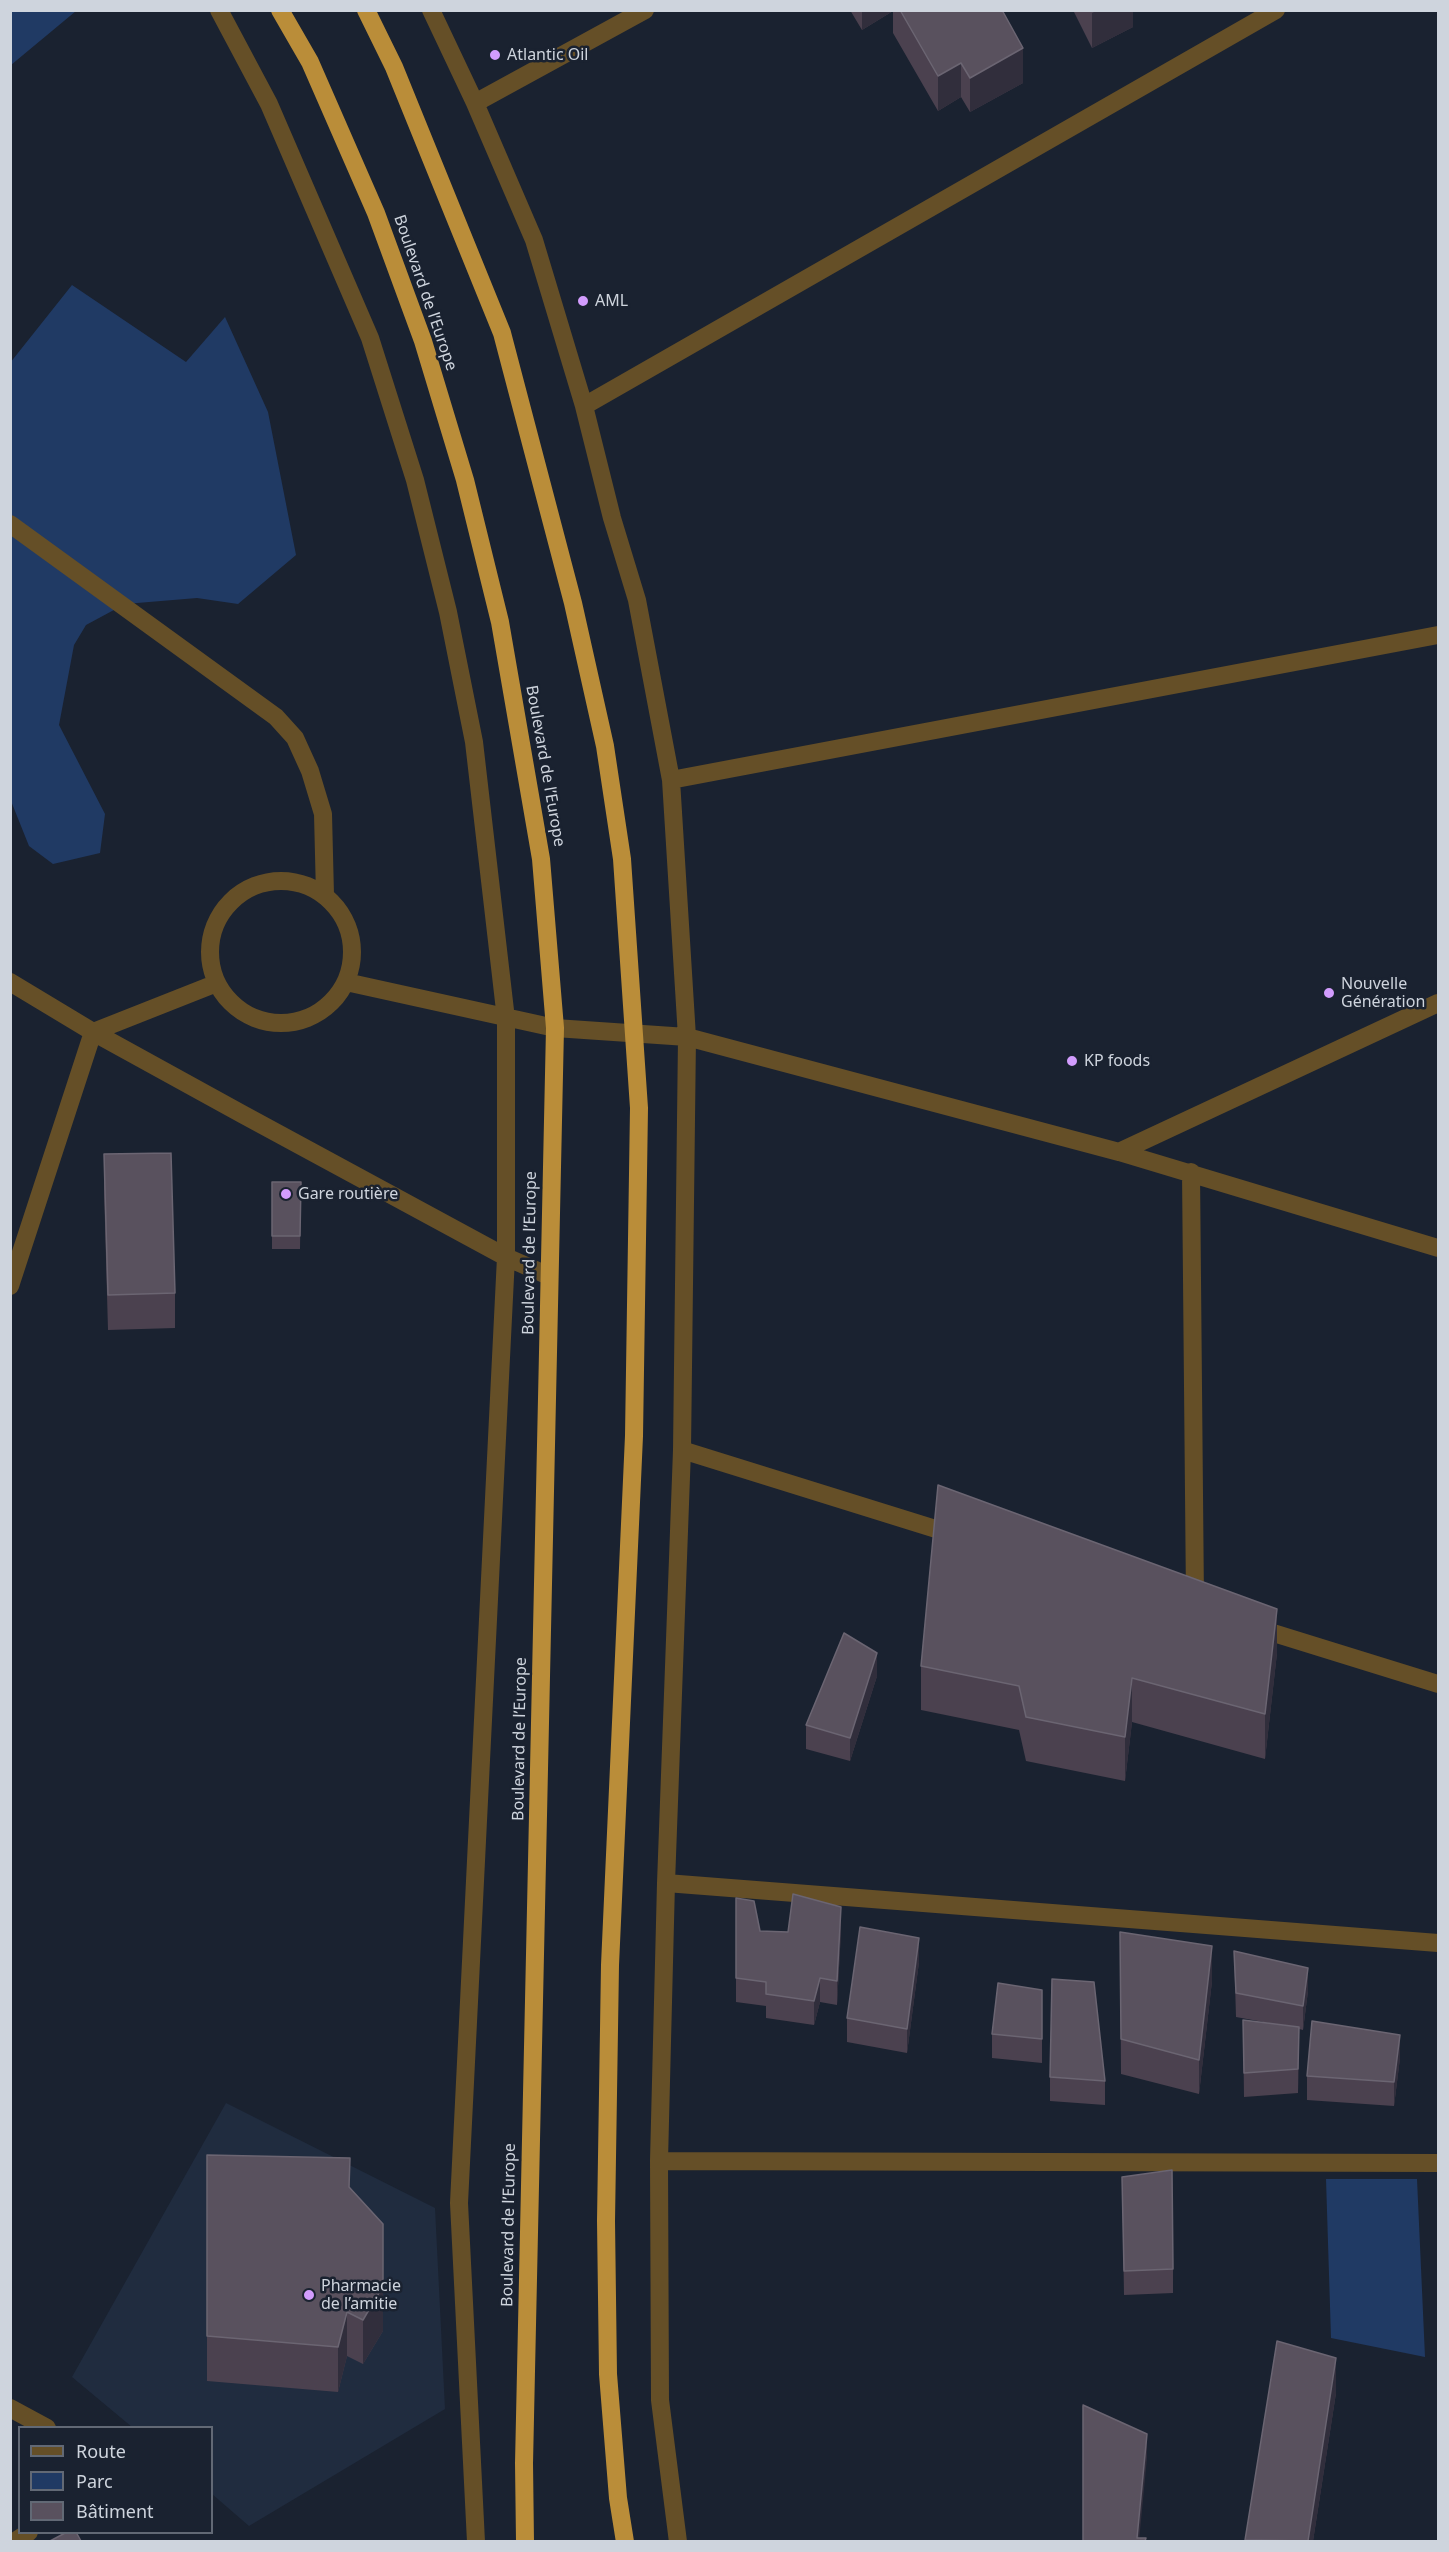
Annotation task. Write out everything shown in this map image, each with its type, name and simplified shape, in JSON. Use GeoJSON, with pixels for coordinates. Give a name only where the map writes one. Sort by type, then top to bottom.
{"type":"FeatureCollection","features":[{"type":"Feature","properties":{"kind":"highway","name":"Boulevard de l’Europe"},"geometry":{"type":"LineString","coordinates":[[280,10],[310,62],[376,213],[423,341],[465,480],[500,622],[541,859],[555,1028],[524,2463],[525,2541]]}},
{"type":"Feature","properties":{"kind":"highway"},"geometry":{"type":"LineString","coordinates":[[366,10],[394,67],[502,333],[540,473],[605,746],[622,859],[639,1108],[634,1436],[610,1965],[606,2222],[608,2374],[618,2498],[625,2541]]}},
{"type":"Feature","properties":{"kind":"street"},"geometry":{"type":"LineString","coordinates":[[219,10],[269,104],[370,338],[415,480],[448,612],[474,742],[506,1019],[506,1257],[459,2204],[476,2541]]}},
{"type":"Feature","properties":{"kind":"street"},"geometry":{"type":"LineString","coordinates":[[431,10],[475,103],[534,240],[584,406],[612,518],[637,600],[671,780],[687,1037],[682,1450],[666,1883],[659,2161],[660,2400],[678,2541]]}},
{"type":"Feature","properties":{"kind":"street"},"geometry":{"type":"LineString","coordinates":[[475,103],[645,10]]}},
{"type":"Feature","properties":{"kind":"street"},"geometry":{"type":"LineString","coordinates":[[584,406],[1276,10]]}},
{"type":"Feature","properties":{"kind":"street"},"geometry":{"type":"LineString","coordinates":[[10,524],[276,717],[295,738],[310,771],[323,813],[325,895]]}},
{"type":"Feature","properties":{"kind":"street"},"geometry":{"type":"LineString","coordinates":[[671,780],[1438,635]]}},
{"type":"Feature","properties":{"kind":"street"},"geometry":{"type":"LineString","coordinates":[[265,882],[296,882],[325,895],[346,920],[353,951],[346,982],[326,1008],[298,1022],[265,1021],[237,1008],[217,983],[209,952],[216,921],[236,896],[265,882]]}},
{"type":"Feature","properties":{"kind":"street"},"geometry":{"type":"LineString","coordinates":[[10,982],[93,1032],[506,1257],[549,1276]]}},
{"type":"Feature","properties":{"kind":"street"},"geometry":{"type":"LineString","coordinates":[[346,982],[555,1028],[687,1037],[1191,1172],[1438,1248]]}},
{"type":"Feature","properties":{"kind":"street"},"geometry":{"type":"LineString","coordinates":[[93,1032],[217,983]]}},
{"type":"Feature","properties":{"kind":"street"},"geometry":{"type":"LineString","coordinates":[[1119,1152],[1438,1003]]}},
{"type":"Feature","properties":{"kind":"street"},"geometry":{"type":"LineString","coordinates":[[10,1286],[93,1032]]}},
{"type":"Feature","properties":{"kind":"street"},"geometry":{"type":"LineString","coordinates":[[1172,1602],[1200,1611],[1191,1172]]}},
{"type":"Feature","properties":{"kind":"street"},"geometry":{"type":"LineString","coordinates":[[682,1450],[972,1540]]}},
{"type":"Feature","properties":{"kind":"street"},"geometry":{"type":"LineString","coordinates":[[1239,1623],[1438,1684]]}},
{"type":"Feature","properties":{"kind":"street"},"geometry":{"type":"LineString","coordinates":[[666,1883],[1438,1942]]}},
{"type":"Feature","properties":{"kind":"street"},"geometry":{"type":"LineString","coordinates":[[659,2161],[1438,2163]]}},
{"type":"Feature","properties":{"kind":"street"},"geometry":{"type":"LineString","coordinates":[[10,2408],[45,2426]]}},
{"type":"Feature","properties":{"kind":"shaded area"},"geometry":{"type":"Polygon","coordinates":[[[226,2103],[435,2208],[445,2409],[249,2526],[213,2495],[213,2426],[131,2426],[72,2377],[226,2103]]]}},
{"type":"Feature","properties":{"kind":"green space"},"geometry":{"type":"Polygon","coordinates":[[[11,10],[76,10],[76,11],[11,65],[11,10]]]}},
{"type":"Feature","properties":{"kind":"green space"},"geometry":{"type":"Polygon","coordinates":[[[72,285],[186,362],[225,317],[268,412],[296,555],[238,604],[197,598],[125,604],[86,625],[74,645],[59,725],[105,814],[100,853],[53,864],[29,846],[11,801],[10,363],[72,285]]]}},
{"type":"Feature","properties":{"kind":"green space"},"geometry":{"type":"Polygon","coordinates":[[[1326,2179],[1417,2179],[1425,2357],[1331,2338],[1326,2179]]]}},
{"type":"Feature","properties":{"kind":"building"},"geometry":{"type":"Polygon","coordinates":[[[900,10],[1002,10],[1023,48],[970,78],[961,63],[938,76],[900,10]]]}},
{"type":"Feature","properties":{"kind":"building"},"geometry":{"type":"Polygon","coordinates":[[[171,1153],[175,1293],[108,1295],[104,1154],[171,1153]]]}},
{"type":"Feature","properties":{"kind":"building"},"geometry":{"type":"Polygon","coordinates":[[[272,1182],[301,1182],[300,1236],[272,1236],[272,1182]]]}},
{"type":"Feature","properties":{"kind":"building"},"geometry":{"type":"Polygon","coordinates":[[[938,1485],[1277,1609],[1265,1714],[1132,1678],[1125,1737],[1026,1717],[1019,1686],[921,1666],[938,1485]]]}},
{"type":"Feature","properties":{"kind":"building"},"geometry":{"type":"Polygon","coordinates":[[[844,1633],[877,1653],[850,1738],[806,1725],[844,1633]]]}},
{"type":"Feature","properties":{"kind":"building"},"geometry":{"type":"Polygon","coordinates":[[[793,1894],[841,1907],[837,1981],[820,1978],[814,2001],[766,1994],[766,1982],[736,1978],[736,1898],[754,1901],[760,1931],[788,1932],[793,1894]]]}},
{"type":"Feature","properties":{"kind":"building"},"geometry":{"type":"Polygon","coordinates":[[[860,1927],[919,1938],[907,2029],[847,2018],[860,1927]]]}},
{"type":"Feature","properties":{"kind":"building"},"geometry":{"type":"Polygon","coordinates":[[[1120,1932],[1212,1946],[1199,2060],[1121,2039],[1120,1932]]]}},
{"type":"Feature","properties":{"kind":"building"},"geometry":{"type":"Polygon","coordinates":[[[1234,1951],[1308,1968],[1303,2006],[1236,1993],[1234,1951]]]}},
{"type":"Feature","properties":{"kind":"building"},"geometry":{"type":"Polygon","coordinates":[[[1052,1979],[1094,1982],[1105,2081],[1050,2077],[1052,1979]]]}},
{"type":"Feature","properties":{"kind":"building"},"geometry":{"type":"Polygon","coordinates":[[[998,1983],[1042,1990],[1042,2039],[992,2034],[998,1983]]]}},
{"type":"Feature","properties":{"kind":"building"},"geometry":{"type":"Polygon","coordinates":[[[1243,2020],[1299,2027],[1298,2069],[1244,2073],[1243,2020]]]}},
{"type":"Feature","properties":{"kind":"building"},"geometry":{"type":"Polygon","coordinates":[[[1312,2021],[1400,2035],[1394,2082],[1307,2076],[1312,2021]]]}},
{"type":"Feature","properties":{"kind":"building"},"geometry":{"type":"Polygon","coordinates":[[[207,2155],[350,2158],[349,2187],[383,2224],[383,2286],[363,2320],[347,2312],[338,2347],[207,2336],[207,2155]]]}},
{"type":"Feature","properties":{"kind":"building"},"geometry":{"type":"Polygon","coordinates":[[[1172,2170],[1173,2269],[1124,2271],[1122,2177],[1172,2170]]]}},
{"type":"Feature","properties":{"kind":"building"},"geometry":{"type":"Polygon","coordinates":[[[1277,2341],[1336,2358],[1308,2541],[1245,2540],[1277,2341]]]}},
{"type":"Feature","properties":{"kind":"building"},"geometry":{"type":"Polygon","coordinates":[[[1083,2405],[1147,2434],[1137,2538],[1146,2538],[1145,2541],[1083,2541],[1083,2405]]]}},
{"type":"Feature","properties":{"kind":"building"},"geometry":{"type":"Polygon","coordinates":[[[63,2534],[77,2534],[81,2541],[50,2541],[63,2534]]]}},
{"type":"Feature","properties":{"kind":"place","name":"Atlantic Oil"},"geometry":{"type":"Point","coordinates":[495,55]}},
{"type":"Feature","properties":{"kind":"place","name":"AML"},"geometry":{"type":"Point","coordinates":[583,301]}},
{"type":"Feature","properties":{"kind":"place","name":"Nouvelle Génération"},"geometry":{"type":"Point","coordinates":[1329,993]}},
{"type":"Feature","properties":{"kind":"place","name":"KP foods"},"geometry":{"type":"Point","coordinates":[1072,1061]}},
{"type":"Feature","properties":{"kind":"place","name":"Gare routière"},"geometry":{"type":"Point","coordinates":[286,1194]}},
{"type":"Feature","properties":{"kind":"place","name":"Pharmacie de l’amitie"},"geometry":{"type":"Point","coordinates":[309,2295]}}]}
